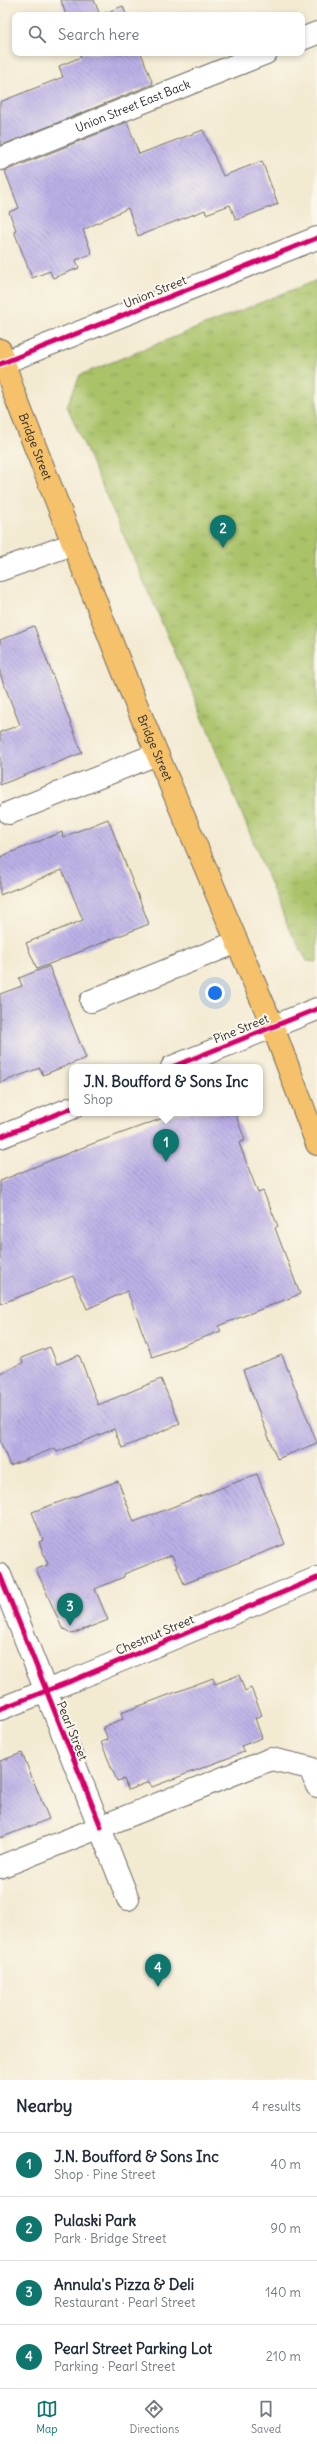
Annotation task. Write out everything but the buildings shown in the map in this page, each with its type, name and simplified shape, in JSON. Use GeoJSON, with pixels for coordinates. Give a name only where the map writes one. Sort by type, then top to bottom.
{"type":"FeatureCollection","features":[{"type":"Feature","properties":{"kind":"main road","name":"Bridge Street"},"geometry":{"type":"LineString","coordinates":[[1,359],[157,754],[273,1026],[317,1144]]}},
{"type":"Feature","properties":{"kind":"street"},"geometry":{"type":"LineString","coordinates":[[305,38],[317,33]]}},
{"type":"Feature","properties":{"kind":"street","name":"Union Street East Back"},"geometry":{"type":"LineString","coordinates":[[0,159],[258,56]]}},
{"type":"Feature","properties":{"kind":"street","name":"Union Street"},"geometry":{"type":"LineString","coordinates":[[1,359],[317,238]]}},
{"type":"Feature","properties":{"kind":"street"},"geometry":{"type":"LineString","coordinates":[[0,570],[74,544]]}},
{"type":"Feature","properties":{"kind":"street"},"geometry":{"type":"LineString","coordinates":[[9,813],[157,754]]}},
{"type":"Feature","properties":{"kind":"street"},"geometry":{"type":"LineString","coordinates":[[91,1001],[237,942]]}},
{"type":"Feature","properties":{"kind":"street","name":"Pine Street"},"geometry":{"type":"LineString","coordinates":[[179,1064],[317,1009]]}},
{"type":"Feature","properties":{"kind":"street"},"geometry":{"type":"LineString","coordinates":[[0,1137],[69,1109]]}},
{"type":"Feature","properties":{"kind":"street","name":"Pearl Street"},"geometry":{"type":"LineString","coordinates":[[0,1575],[45,1692],[101,1827],[128,1899]]}},
{"type":"Feature","properties":{"kind":"street","name":"Chestnut Street"},"geometry":{"type":"LineString","coordinates":[[0,1709],[45,1692],[317,1578]]}},
{"type":"Feature","properties":{"kind":"street"},"geometry":{"type":"LineString","coordinates":[[0,1867],[271,1759],[310,1768],[317,1786]]}},
{"type":"Feature","properties":{"kind":"green space"},"geometry":{"type":"Polygon","coordinates":[[[317,280],[317,962],[307,961],[288,927],[191,689],[67,406],[80,375],[317,280]]]}},
{"type":"Feature","properties":{"kind":"cycle path"},"geometry":{"type":"LineString","coordinates":[[0,364],[317,238]]}},
{"type":"Feature","properties":{"kind":"cycle path"},"geometry":{"type":"LineString","coordinates":[[180,1064],[317,1009]]}},
{"type":"Feature","properties":{"kind":"cycle path"},"geometry":{"type":"LineString","coordinates":[[0,1137],[69,1109]]}},
{"type":"Feature","properties":{"kind":"cycle path"},"geometry":{"type":"LineString","coordinates":[[0,1575],[101,1827]]}},
{"type":"Feature","properties":{"kind":"cycle path"},"geometry":{"type":"LineString","coordinates":[[0,1709],[74,1680],[317,1578]]}},
{"type":"Feature","properties":{"kind":"place","name":"Pulaski Park"},"geometry":{"type":"Point","coordinates":[223,548]}},
{"type":"Feature","properties":{"kind":"place","name":"J.N. Boufford & Sons Inc"},"geometry":{"type":"Point","coordinates":[166,1162]}},
{"type":"Feature","properties":{"kind":"place","name":"Annula's Pizza & Deli"},"geometry":{"type":"Point","coordinates":[70,1626]}},
{"type":"Feature","properties":{"kind":"place","name":"Pearl Street Parking Lot"},"geometry":{"type":"Point","coordinates":[158,1987]}}]}
